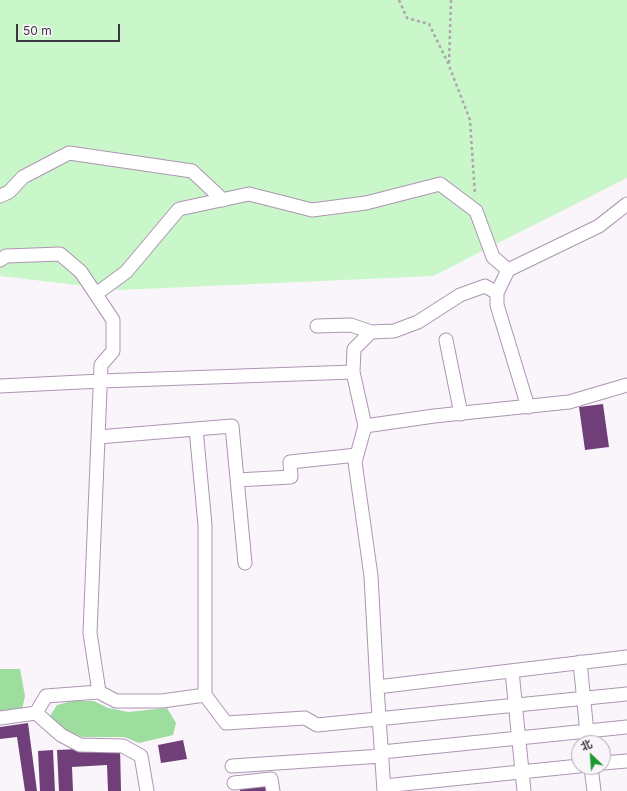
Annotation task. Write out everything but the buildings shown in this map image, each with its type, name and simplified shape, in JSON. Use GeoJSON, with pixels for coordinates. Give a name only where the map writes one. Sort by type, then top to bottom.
{"type":"FeatureCollection","features":[{"type":"Feature","properties":{"kind":"street"},"geometry":{"type":"LineString","coordinates":[[0,196],[9,192],[23,177],[69,153],[192,171],[223,200]]}},
{"type":"Feature","properties":{"kind":"street"},"geometry":{"type":"LineString","coordinates":[[96,294],[126,272],[179,210],[249,194],[312,210],[366,203],[440,184],[476,211],[493,257],[508,270]]}},
{"type":"Feature","properties":{"kind":"street"},"geometry":{"type":"LineString","coordinates":[[528,407],[497,305],[497,293],[508,270],[599,226],[627,204]]}},
{"type":"Feature","properties":{"kind":"street"},"geometry":{"type":"LineString","coordinates":[[0,260],[6,256],[60,254],[81,272],[113,320],[113,351],[101,365],[90,633],[99,692]]}},
{"type":"Feature","properties":{"kind":"street"},"geometry":{"type":"LineString","coordinates":[[317,326],[351,325],[371,332],[394,330],[418,322],[460,296],[485,286],[497,293]]}},
{"type":"Feature","properties":{"kind":"street"},"geometry":{"type":"LineString","coordinates":[[371,332],[354,350],[353,372],[365,426],[356,458],[371,576],[384,788],[571,767]]}},
{"type":"Feature","properties":{"kind":"street"},"geometry":{"type":"LineString","coordinates":[[446,340],[460,414]]}},
{"type":"Feature","properties":{"kind":"street"},"geometry":{"type":"LineString","coordinates":[[0,386],[353,372]]}},
{"type":"Feature","properties":{"kind":"street"},"geometry":{"type":"LineString","coordinates":[[365,426],[434,416],[569,402],[627,385]]}},
{"type":"Feature","properties":{"kind":"street"},"geometry":{"type":"LineString","coordinates":[[98,437],[232,426],[246,563]]}},
{"type":"Feature","properties":{"kind":"street"},"geometry":{"type":"LineString","coordinates":[[196,429],[205,525],[205,695],[226,723],[305,718],[317,725],[627,694]]}},
{"type":"Feature","properties":{"kind":"street"},"geometry":{"type":"LineString","coordinates":[[237,480],[291,477],[290,462],[356,458]]}},
{"type":"Feature","properties":{"kind":"street"},"geometry":{"type":"LineString","coordinates":[[377,687],[627,656]]}},
{"type":"Feature","properties":{"kind":"street"},"geometry":{"type":"LineString","coordinates":[[580,662],[588,735]]}},
{"type":"Feature","properties":{"kind":"street"},"geometry":{"type":"LineString","coordinates":[[512,671],[524,791]]}},
{"type":"Feature","properties":{"kind":"street"},"geometry":{"type":"LineString","coordinates":[[36,714],[46,696],[99,692],[116,701],[162,701],[205,695]]}},
{"type":"Feature","properties":{"kind":"street"},"geometry":{"type":"LineString","coordinates":[[0,718],[36,714],[61,735],[80,745],[123,746],[141,756],[147,791]]}},
{"type":"Feature","properties":{"kind":"street"},"geometry":{"type":"LineString","coordinates":[[596,735],[627,727]]}},
{"type":"Feature","properties":{"kind":"street"},"geometry":{"type":"LineString","coordinates":[[232,766],[382,754],[519,738],[571,737]]}},
{"type":"Feature","properties":{"kind":"street"},"geometry":{"type":"LineString","coordinates":[[611,762],[627,761]]}},
{"type":"Feature","properties":{"kind":"street"},"geometry":{"type":"LineString","coordinates":[[592,775],[594,791]]}},
{"type":"Feature","properties":{"kind":"street"},"geometry":{"type":"LineString","coordinates":[[234,783],[271,779],[273,791]]}},
{"type":"Feature","properties":{"kind":"path"},"geometry":{"type":"LineString","coordinates":[[399,0],[406,18],[429,24],[448,63],[470,120],[476,211]]}},
{"type":"Feature","properties":{"kind":"path"},"geometry":{"type":"LineString","coordinates":[[448,63],[451,0]]}},
{"type":"Feature","properties":{"kind":"shaded area"},"geometry":{"type":"Polygon","coordinates":[[[0,0],[627,0],[627,178],[433,276],[120,290],[0,276],[0,0]]]}},
{"type":"Feature","properties":{"kind":"shaded area"},"geometry":{"type":"Polygon","coordinates":[[[0,669],[20,669],[25,696],[22,710],[0,713],[0,669]]]}},
{"type":"Feature","properties":{"kind":"shaded area"},"geometry":{"type":"Polygon","coordinates":[[[72,701],[94,701],[108,708],[128,712],[167,708],[176,723],[173,735],[139,743],[124,737],[83,737],[52,726],[50,716],[57,705],[72,701]]]}}]}
